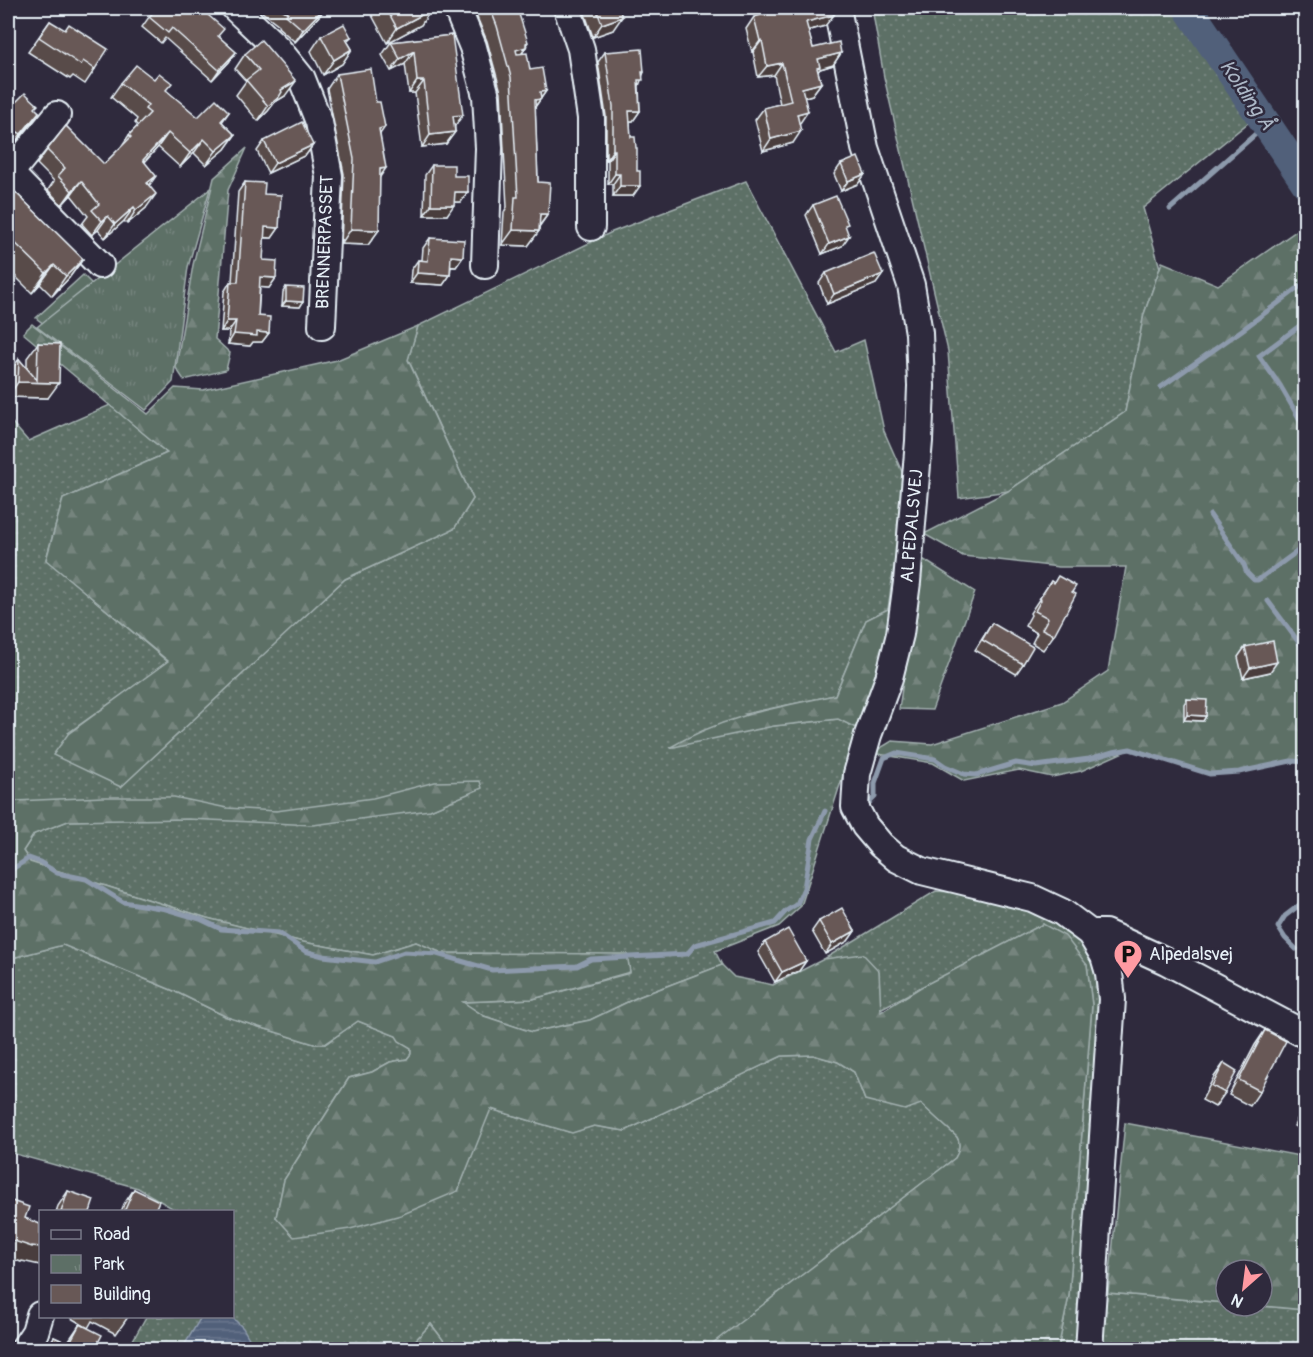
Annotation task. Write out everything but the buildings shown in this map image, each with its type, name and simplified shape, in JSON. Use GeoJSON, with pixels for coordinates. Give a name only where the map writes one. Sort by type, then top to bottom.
{"type":"FeatureCollection","features":[{"type":"Feature","properties":{"kind":"street","name":"BRENNERPASSET"},"geometry":{"type":"LineString","coordinates":[[235,8],[277,48],[302,79],[319,122],[329,176],[322,326]]}},
{"type":"Feature","properties":{"kind":"street"},"geometry":{"type":"LineString","coordinates":[[457,8],[473,47],[486,96],[489,148],[485,264]]}},
{"type":"Feature","properties":{"kind":"street"},"geometry":{"type":"LineString","coordinates":[[567,8],[581,50],[591,117],[591,227]]}},
{"type":"Feature","properties":{"kind":"street","name":"ALPEDALSVEJ"},"geometry":{"type":"LineString","coordinates":[[837,8],[865,148],[910,285],[919,333],[921,386],[919,441],[907,582],[900,634],[889,678],[856,774],[855,807],[865,826],[896,858],[922,871],[1032,898],[1062,912],[1090,933],[1104,956],[1109,973],[1112,999],[1089,1350]]}},
{"type":"Feature","properties":{"kind":"street"},"geometry":{"type":"LineString","coordinates":[[57,115],[9,172],[100,265]]}},
{"type":"Feature","properties":{"kind":"street","name":"ALPEDALSVEJ"},"geometry":{"type":"LineString","coordinates":[[1090,933],[1105,933],[1166,961],[1305,1035]]}},
{"type":"Feature","properties":{"kind":"street"},"geometry":{"type":"LineString","coordinates":[[23,1350],[35,1332],[39,1318]]}},
{"type":"Feature","properties":{"kind":"green space"},"geometry":{"type":"Polygon","coordinates":[[[872,8],[1173,8],[1249,122],[1143,208],[1160,268],[1144,314],[1125,412],[1008,491],[959,498],[948,351],[884,77],[872,8]]]}},
{"type":"Feature","properties":{"kind":"green space"},"geometry":{"type":"Polygon","coordinates":[[[247,148],[228,190],[215,339],[230,353],[226,370],[184,380],[176,368],[193,265],[214,178],[247,148]]]}},
{"type":"Feature","properties":{"kind":"green space"},"geometry":{"type":"Polygon","coordinates":[[[746,181],[836,352],[864,340],[884,431],[906,481],[888,609],[866,620],[835,695],[745,714],[774,726],[839,719],[858,729],[801,906],[779,926],[715,951],[722,965],[638,997],[590,1020],[532,1032],[484,1016],[462,1002],[533,999],[630,973],[627,955],[442,953],[416,942],[373,955],[303,942],[207,918],[30,862],[23,851],[34,834],[68,821],[430,810],[471,792],[410,807],[211,813],[16,801],[8,814],[8,418],[28,441],[110,405],[167,453],[63,499],[46,559],[168,662],[68,733],[121,786],[345,579],[454,529],[473,499],[408,359],[418,326],[612,232],[746,181]]]}},
{"type":"Feature","properties":{"kind":"green space"},"geometry":{"type":"Polygon","coordinates":[[[210,189],[188,267],[173,382],[146,410],[37,327],[210,189]]]}},
{"type":"Feature","properties":{"kind":"green space"},"geometry":{"type":"Polygon","coordinates":[[[1305,225],[1305,762],[1291,761],[1239,772],[1210,774],[1130,749],[1081,771],[1052,777],[1019,770],[964,781],[933,763],[872,753],[892,741],[932,744],[1062,702],[1108,671],[1126,567],[1059,567],[963,556],[924,534],[1008,491],[1125,412],[1144,314],[1162,262],[1218,285],[1305,225]]]}},
{"type":"Feature","properties":{"kind":"green space"},"geometry":{"type":"Polygon","coordinates":[[[83,275],[103,295],[44,324],[36,318],[83,275]]]}},
{"type":"Feature","properties":{"kind":"green space"},"geometry":{"type":"Polygon","coordinates":[[[32,324],[148,414],[175,388],[203,390],[337,360],[418,326],[408,360],[473,499],[454,529],[345,579],[121,787],[53,755],[68,734],[168,661],[46,560],[63,499],[167,453],[23,333],[32,324]]]}},
{"type":"Feature","properties":{"kind":"green space"},"geometry":{"type":"Polygon","coordinates":[[[921,558],[975,592],[932,710],[899,709],[921,558]]]}},
{"type":"Feature","properties":{"kind":"green space"},"geometry":{"type":"Polygon","coordinates":[[[888,609],[895,620],[880,680],[858,729],[838,719],[774,726],[669,748],[708,728],[749,714],[835,695],[866,620],[888,609]]]}},
{"type":"Feature","properties":{"kind":"green space"},"geometry":{"type":"Polygon","coordinates":[[[480,781],[482,788],[430,810],[313,825],[188,819],[68,821],[34,834],[23,851],[30,862],[207,918],[303,942],[373,955],[416,942],[442,953],[627,954],[630,972],[533,999],[463,1002],[484,1016],[532,1032],[590,1020],[638,997],[722,965],[734,977],[773,985],[824,959],[863,954],[879,971],[881,1012],[921,987],[1043,924],[1065,936],[1087,965],[1092,1005],[1069,1296],[1058,1349],[705,1349],[956,1156],[959,1145],[957,1137],[921,1104],[905,1110],[865,1100],[854,1072],[838,1062],[813,1055],[782,1056],[625,1131],[594,1126],[572,1133],[491,1109],[458,1191],[401,1215],[350,1229],[294,1237],[276,1217],[284,1180],[349,1078],[372,1072],[390,1062],[407,1059],[411,1054],[411,1048],[399,1041],[396,1036],[358,1021],[325,1044],[314,1044],[227,1017],[174,991],[63,945],[8,959],[8,814],[16,801],[174,797],[227,808],[276,811],[373,798],[435,782],[480,781]]]}},
{"type":"Feature","properties":{"kind":"green space"},"geometry":{"type":"Polygon","coordinates":[[[936,891],[983,894],[1036,910],[1082,940],[1098,966],[1104,1020],[1081,1349],[1058,1349],[1069,1296],[1092,1005],[1087,965],[1043,924],[880,1009],[879,971],[824,959],[936,891]]]}},
{"type":"Feature","properties":{"kind":"green space"},"geometry":{"type":"Polygon","coordinates":[[[63,945],[174,991],[227,1017],[314,1044],[325,1044],[358,1021],[396,1036],[411,1048],[411,1054],[407,1059],[390,1062],[372,1072],[349,1078],[284,1180],[276,1217],[458,1191],[490,1109],[569,1132],[594,1126],[625,1131],[782,1056],[813,1055],[838,1062],[854,1072],[865,1100],[920,1103],[957,1137],[958,1150],[955,1158],[705,1350],[450,1349],[431,1324],[407,1349],[128,1349],[145,1318],[234,1318],[234,1210],[175,1210],[138,1188],[8,1152],[8,959],[63,945]]]}},
{"type":"Feature","properties":{"kind":"green space"},"geometry":{"type":"Polygon","coordinates":[[[1125,1123],[1305,1157],[1305,1310],[1274,1307],[1274,1258],[1214,1258],[1214,1302],[1108,1293],[1125,1123]]]}},
{"type":"Feature","properties":{"kind":"green space"},"geometry":{"type":"Polygon","coordinates":[[[1108,1293],[1214,1302],[1214,1318],[1274,1318],[1274,1307],[1305,1310],[1305,1349],[1095,1350],[1099,1310],[1108,1293]]]}},
{"type":"Feature","properties":{"kind":"green space"},"geometry":{"type":"Polygon","coordinates":[[[431,1324],[450,1349],[407,1349],[431,1324]]]}},
{"type":"Feature","properties":{"kind":"water"},"geometry":{"type":"Polygon","coordinates":[[[200,1318],[233,1318],[243,1328],[251,1342],[248,1349],[182,1349],[200,1318]]]}},
{"type":"Feature","properties":{"kind":"waterway","name":"Kolding Å"},"geometry":{"type":"LineString","coordinates":[[1188,8],[1306,183]]}},
{"type":"Feature","properties":{"kind":"waterway"},"geometry":{"type":"LineString","coordinates":[[1170,209],[1267,124]]}},
{"type":"Feature","properties":{"kind":"waterway"},"geometry":{"type":"LineString","coordinates":[[1161,387],[1306,282]]}},
{"type":"Feature","properties":{"kind":"waterway"},"geometry":{"type":"LineString","coordinates":[[1306,321],[1259,356],[1281,387],[1306,430]]}},
{"type":"Feature","properties":{"kind":"waterway"},"geometry":{"type":"LineString","coordinates":[[1210,515],[1247,573],[1254,580],[1258,580],[1306,545]]}},
{"type":"Feature","properties":{"kind":"waterway"},"geometry":{"type":"LineString","coordinates":[[1268,601],[1306,652]]}},
{"type":"Feature","properties":{"kind":"waterway"},"geometry":{"type":"LineString","coordinates":[[870,802],[875,797],[875,783],[884,758],[896,753],[935,759],[964,774],[976,775],[1016,763],[1036,766],[1089,759],[1130,749],[1210,774],[1239,772],[1291,761],[1306,762]]}},
{"type":"Feature","properties":{"kind":"waterway"},"geometry":{"type":"LineString","coordinates":[[8,872],[29,858],[57,873],[86,879],[123,902],[166,909],[200,919],[221,929],[279,933],[305,951],[323,956],[375,962],[404,952],[437,954],[492,970],[577,966],[591,959],[687,954],[695,945],[775,923],[786,911],[797,904],[804,888],[812,839],[825,811]]}},
{"type":"Feature","properties":{"kind":"waterway"},"geometry":{"type":"LineString","coordinates":[[1296,949],[1278,927],[1285,916],[1306,900]]}},
{"type":"Feature","properties":{"kind":"place","name":"Alpedalsvej"},"geometry":{"type":"Point","coordinates":[1128,980]}}]}
